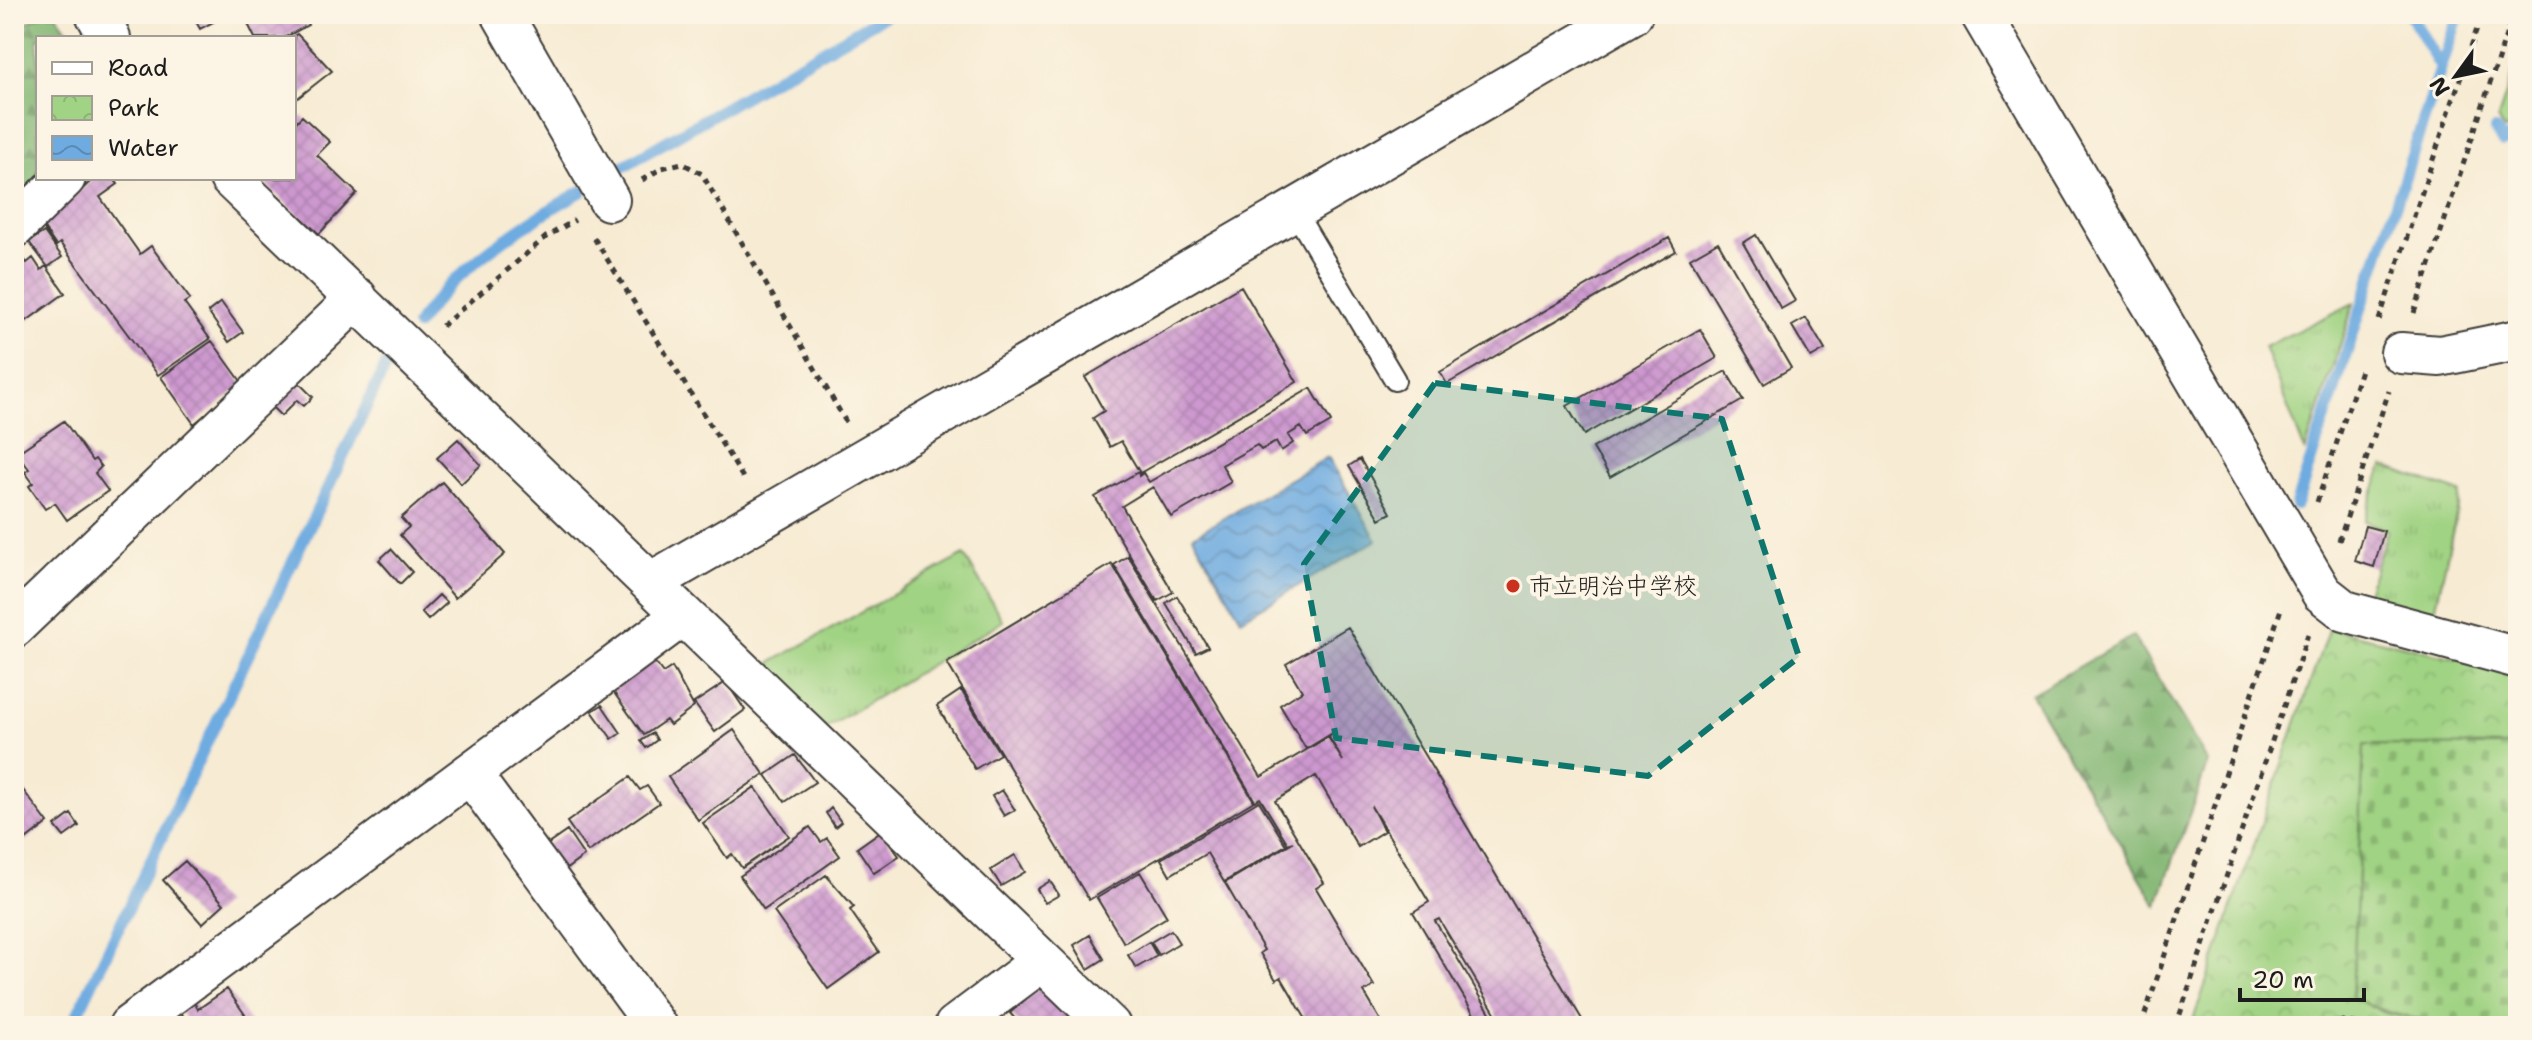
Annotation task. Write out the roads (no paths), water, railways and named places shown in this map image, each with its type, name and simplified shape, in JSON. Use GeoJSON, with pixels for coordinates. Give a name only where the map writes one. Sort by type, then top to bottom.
{"type":"FeatureCollection","features":[{"type":"Feature","properties":{"kind":"street"},"geometry":{"type":"LineString","coordinates":[[96,14],[109,36]]}},
{"type":"Feature","properties":{"kind":"street"},"geometry":{"type":"LineString","coordinates":[[502,14],[595,208]]}},
{"type":"Feature","properties":{"kind":"street"},"geometry":{"type":"LineString","coordinates":[[652,582],[1294,210],[1582,27],[1632,14]]}},
{"type":"Feature","properties":{"kind":"street"},"geometry":{"type":"LineString","coordinates":[[1981,14],[2322,593],[2345,611],[2518,658]]}},
{"type":"Feature","properties":{"kind":"street"},"geometry":{"type":"LineString","coordinates":[[14,228],[63,180]]}},
{"type":"Feature","properties":{"kind":"street"},"geometry":{"type":"LineString","coordinates":[[232,180],[1110,1026]]}},
{"type":"Feature","properties":{"kind":"street"},"geometry":{"type":"LineString","coordinates":[[14,627],[357,298]]}},
{"type":"Feature","properties":{"kind":"street"},"geometry":{"type":"LineString","coordinates":[[2401,353],[2440,356],[2518,340]]}},
{"type":"Feature","properties":{"kind":"street"},"geometry":{"type":"LineString","coordinates":[[141,1022],[682,616]]}},
{"type":"Feature","properties":{"kind":"street"},"geometry":{"type":"LineString","coordinates":[[470,773],[656,1026]]}},
{"type":"Feature","properties":{"kind":"street"},"geometry":{"type":"LineString","coordinates":[[955,1026],[1042,961]]}},
{"type":"Feature","properties":{"kind":"lane"},"geometry":{"type":"LineString","coordinates":[[1294,210],[1395,380]]}},
{"type":"Feature","properties":{"kind":"water"},"geometry":{"type":"Polygon","coordinates":[[[1328,457],[1377,540],[1241,619],[1193,536],[1328,457]]]}},
{"type":"Feature","properties":{"kind":"waterway"},"geometry":{"type":"LineString","coordinates":[[610,174],[887,14]]}},
{"type":"Feature","properties":{"kind":"waterway"},"geometry":{"type":"LineString","coordinates":[[2296,505],[2441,68],[2410,14]]}},
{"type":"Feature","properties":{"kind":"waterway"},"geometry":{"type":"LineString","coordinates":[[2441,68],[2459,14]]}},
{"type":"Feature","properties":{"kind":"waterway"},"geometry":{"type":"LineString","coordinates":[[2495,130],[2502,141],[2518,137]]}},
{"type":"Feature","properties":{"kind":"waterway"},"geometry":{"type":"LineString","coordinates":[[417,325],[451,284],[471,266],[536,218],[582,191]]}},
{"type":"Feature","properties":{"kind":"waterway"},"geometry":{"type":"LineString","coordinates":[[72,1026],[389,359]]}},
{"type":"Feature","properties":{"kind":"place","name":"市立明治中学校"},"geometry":{"type":"Point","coordinates":[1513,586]}}]}
